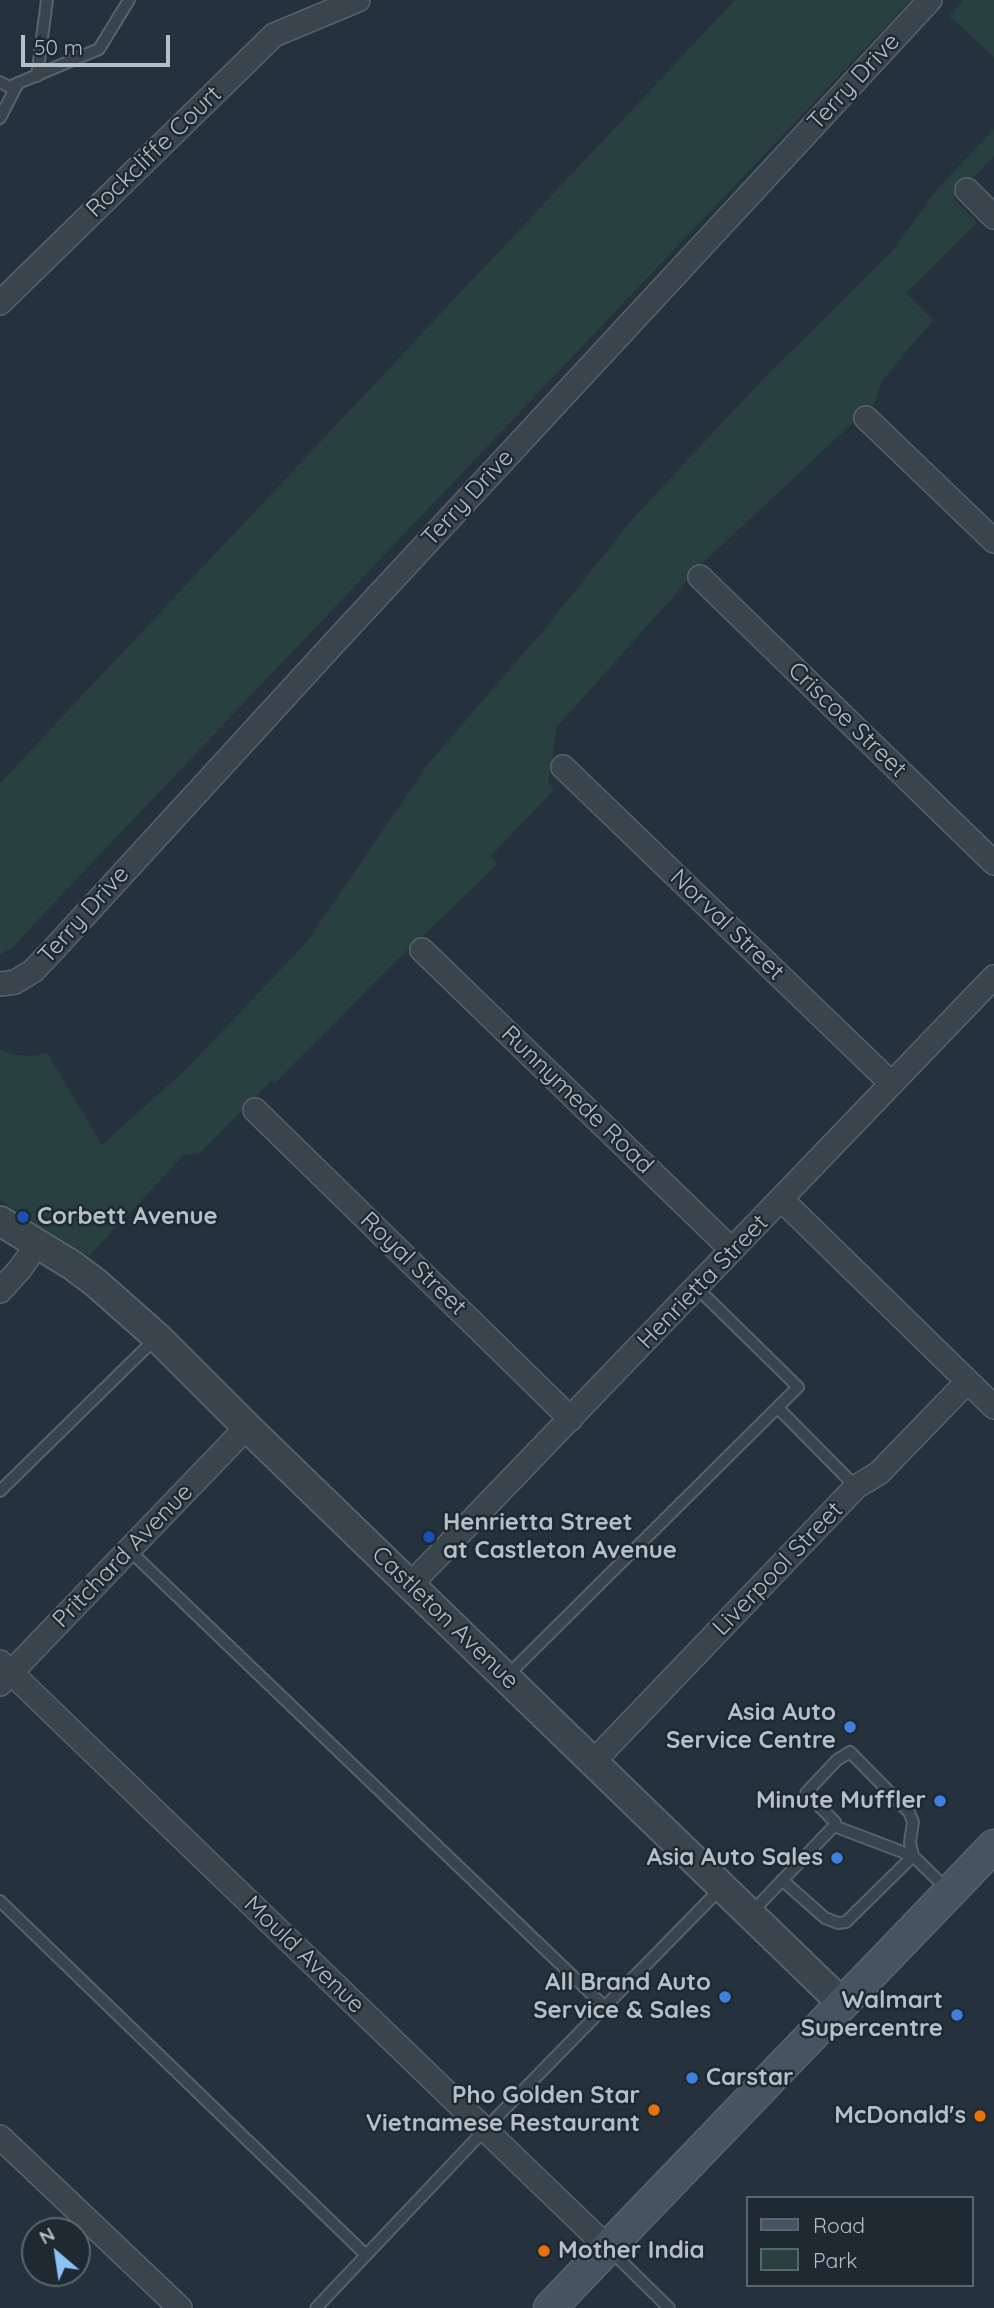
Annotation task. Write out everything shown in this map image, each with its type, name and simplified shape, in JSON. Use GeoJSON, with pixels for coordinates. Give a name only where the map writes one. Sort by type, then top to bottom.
{"type":"FeatureCollection","features":[{"type":"Feature","properties":{"kind":"main road"},"geometry":{"type":"LineString","coordinates":[[550,2308],[994,1846]]}},
{"type":"Feature","properties":{"kind":"street","name":"Rockcliffe Court"},"geometry":{"type":"LineString","coordinates":[[0,303],[274,35],[358,0]]}},
{"type":"Feature","properties":{"kind":"street","name":"Terry Drive"},"geometry":{"type":"LineString","coordinates":[[0,984],[15,982],[33,971],[53,950],[930,0]]}},
{"type":"Feature","properties":{"kind":"street"},"geometry":{"type":"LineString","coordinates":[[967,190],[994,217]]}},
{"type":"Feature","properties":{"kind":"street"},"geometry":{"type":"LineString","coordinates":[[866,418],[994,541]]}},
{"type":"Feature","properties":{"kind":"street","name":"Criscoe Street"},"geometry":{"type":"LineString","coordinates":[[700,577],[994,863]]}},
{"type":"Feature","properties":{"kind":"street","name":"Norval Street"},"geometry":{"type":"LineString","coordinates":[[563,766],[891,1083]]}},
{"type":"Feature","properties":{"kind":"street","name":"Runnymede Road"},"geometry":{"type":"LineString","coordinates":[[422,950],[732,1250]]}},
{"type":"Feature","properties":{"kind":"street","name":"Henrietta Street"},"geometry":{"type":"LineString","coordinates":[[410,1585],[994,977]]}},
{"type":"Feature","properties":{"kind":"street","name":"Royal Street"},"geometry":{"type":"LineString","coordinates":[[255,1110],[571,1419]]}},
{"type":"Feature","properties":{"kind":"street"},"geometry":{"type":"LineString","coordinates":[[782,1200],[967,1382],[993,1404]]}},
{"type":"Feature","properties":{"kind":"street","name":"Castleton Avenue"},"geometry":{"type":"LineString","coordinates":[[0,1221],[72,1265],[157,1336],[247,1427],[842,2004]]}},
{"type":"Feature","properties":{"kind":"street"},"geometry":{"type":"LineString","coordinates":[[0,1291],[37,1245]]}},
{"type":"Feature","properties":{"kind":"street","name":"Liverpool Street"},"geometry":{"type":"LineString","coordinates":[[593,1762],[856,1487],[879,1473],[967,1382]]}},
{"type":"Feature","properties":{"kind":"street","name":"Pritchard Avenue"},"geometry":{"type":"LineString","coordinates":[[4,1673],[129,1550],[247,1427]]}},
{"type":"Feature","properties":{"kind":"street","name":"Mould Avenue"},"geometry":{"type":"LineString","coordinates":[[4,1673],[608,2248]]}},
{"type":"Feature","properties":{"kind":"street"},"geometry":{"type":"LineString","coordinates":[[0,2137],[180,2308]]}},
{"type":"Feature","properties":{"kind":"lane"},"geometry":{"type":"LineString","coordinates":[[37,76],[47,0]]}},
{"type":"Feature","properties":{"kind":"lane"},"geometry":{"type":"LineString","coordinates":[[0,82],[9,87],[99,49],[129,0]]}},
{"type":"Feature","properties":{"kind":"lane"},"geometry":{"type":"LineString","coordinates":[[0,118],[18,83]]}},
{"type":"Feature","properties":{"kind":"lane"},"geometry":{"type":"LineString","coordinates":[[506,1677],[798,1387],[696,1287]]}},
{"type":"Feature","properties":{"kind":"lane"},"geometry":{"type":"LineString","coordinates":[[0,1491],[157,1336]]}},
{"type":"Feature","properties":{"kind":"lane"},"geometry":{"type":"LineString","coordinates":[[778,1408],[856,1487]]}},
{"type":"Feature","properties":{"kind":"lane"},"geometry":{"type":"LineString","coordinates":[[129,1550],[606,2008]]}},
{"type":"Feature","properties":{"kind":"lane"},"geometry":{"type":"LineString","coordinates":[[750,1914],[834,1826],[835,1822],[806,1793],[836,1760],[850,1752],[909,1812],[913,1822],[910,1842],[913,1856]]}},
{"type":"Feature","properties":{"kind":"lane"},"geometry":{"type":"LineString","coordinates":[[834,1826],[913,1856],[950,1892]]}},
{"type":"Feature","properties":{"kind":"lane"},"geometry":{"type":"LineString","coordinates":[[782,1880],[825,1918],[838,1923],[846,1922],[913,1856]]}},
{"type":"Feature","properties":{"kind":"lane"},"geometry":{"type":"LineString","coordinates":[[316,2308],[722,1887]]}},
{"type":"Feature","properties":{"kind":"lane"},"geometry":{"type":"LineString","coordinates":[[0,1901],[366,2255]]}},
{"type":"Feature","properties":{"kind":"lane"},"geometry":{"type":"LineString","coordinates":[[608,2248],[669,2308]]}},
{"type":"Feature","properties":{"kind":"green space"},"geometry":{"type":"Polygon","coordinates":[[[735,0],[911,0],[12,948],[0,954],[0,783],[735,0]]]}},
{"type":"Feature","properties":{"kind":"green space"},"geometry":{"type":"Polygon","coordinates":[[[963,0],[994,0],[994,57],[949,16],[963,0]]]}},
{"type":"Feature","properties":{"kind":"green space"},"geometry":{"type":"Polygon","coordinates":[[[994,129],[994,156],[953,199],[977,222],[906,293],[933,320],[882,381],[874,403],[705,561],[557,727],[548,784],[554,790],[491,856],[498,864],[393,964],[275,1083],[272,1080],[200,1153],[184,1155],[89,1256],[0,1201],[0,1049],[11,1054],[29,1056],[47,1053],[102,1145],[186,1069],[306,943],[428,764],[547,626],[635,516],[764,378],[893,250],[938,188],[994,129]]]}},
{"type":"Feature","properties":{"kind":"place","name":"Corbett Avenue"},"geometry":{"type":"Point","coordinates":[23,1217]}},
{"type":"Feature","properties":{"kind":"place","name":"Henrietta Street at Castleton Avenue"},"geometry":{"type":"Point","coordinates":[429,1537]}},
{"type":"Feature","properties":{"kind":"place","name":"Asia Auto Service Centre"},"geometry":{"type":"Point","coordinates":[850,1727]}},
{"type":"Feature","properties":{"kind":"place","name":"Minute Muffler"},"geometry":{"type":"Point","coordinates":[940,1801]}},
{"type":"Feature","properties":{"kind":"place","name":"Asia Auto Sales"},"geometry":{"type":"Point","coordinates":[837,1858]}},
{"type":"Feature","properties":{"kind":"place","name":"All Brand Auto Service & Sales"},"geometry":{"type":"Point","coordinates":[725,1997]}},
{"type":"Feature","properties":{"kind":"place","name":"Walmart Supercentre"},"geometry":{"type":"Point","coordinates":[957,2015]}},
{"type":"Feature","properties":{"kind":"place","name":"Carstar"},"geometry":{"type":"Point","coordinates":[692,2078]}},
{"type":"Feature","properties":{"kind":"place","name":"Pho Golden Star Vietnamese Restaurant"},"geometry":{"type":"Point","coordinates":[654,2110]}},
{"type":"Feature","properties":{"kind":"place","name":"McDonald's"},"geometry":{"type":"Point","coordinates":[980,2116]}},
{"type":"Feature","properties":{"kind":"place","name":"Mother India"},"geometry":{"type":"Point","coordinates":[544,2251]}}]}
